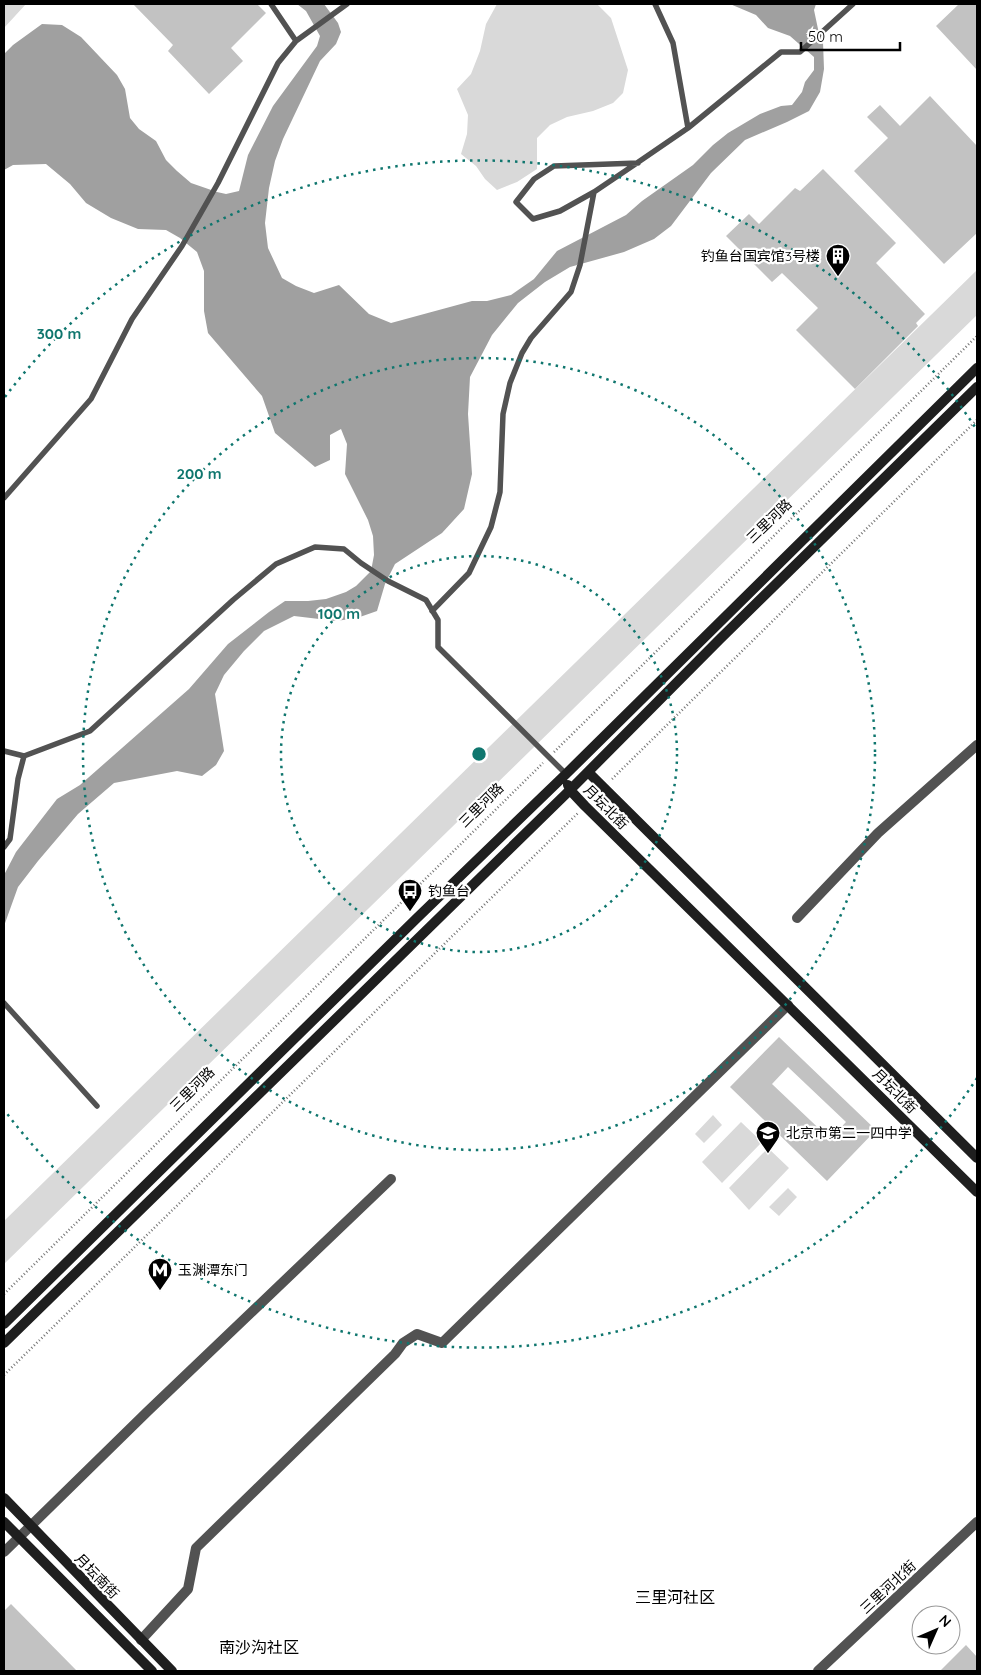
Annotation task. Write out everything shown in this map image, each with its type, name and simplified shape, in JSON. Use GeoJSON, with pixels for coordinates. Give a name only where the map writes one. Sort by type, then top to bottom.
{"type":"FeatureCollection","features":[{"type":"Feature","properties":{"kind":"main road"},"geometry":{"type":"LineString","coordinates":[[4,1324],[566,774],[977,368]]}},
{"type":"Feature","properties":{"kind":"main road"},"geometry":{"type":"LineString","coordinates":[[4,1342],[570,790],[734,625],[977,386]]}},
{"type":"Feature","properties":{"kind":"main road","name":"月坛北街"},"geometry":{"type":"LineString","coordinates":[[977,1158],[588,772],[566,774],[570,790],[585,806],[977,1192]]}},
{"type":"Feature","properties":{"kind":"main road","name":"月坛南街"},"geometry":{"type":"LineString","coordinates":[[4,1498],[172,1671]]}},
{"type":"Feature","properties":{"kind":"main road","name":"月坛南街"},"geometry":{"type":"LineString","coordinates":[[4,1522],[152,1671]]}},
{"type":"Feature","properties":{"kind":"street"},"geometry":{"type":"LineString","coordinates":[[797,918],[878,833],[977,745]]}},
{"type":"Feature","properties":{"kind":"street"},"geometry":{"type":"LineString","coordinates":[[141,1640],[188,1589],[196,1548],[395,1354],[403,1343],[417,1334],[442,1343],[788,1005]]}},
{"type":"Feature","properties":{"kind":"street"},"geometry":{"type":"LineString","coordinates":[[4,1552],[148,1411],[391,1179]]}},
{"type":"Feature","properties":{"kind":"street","name":"三里河北街"},"geometry":{"type":"LineString","coordinates":[[818,1671],[977,1522]]}},
{"type":"Feature","properties":{"kind":"lane"},"geometry":{"type":"LineString","coordinates":[[271,4],[296,40]]}},
{"type":"Feature","properties":{"kind":"lane"},"geometry":{"type":"LineString","coordinates":[[4,498],[91,399],[132,319],[182,246],[218,182],[278,63],[296,40],[348,4]]}},
{"type":"Feature","properties":{"kind":"lane"},"geometry":{"type":"LineString","coordinates":[[655,4],[673,43],[688,128]]}},
{"type":"Feature","properties":{"kind":"lane"},"geometry":{"type":"LineString","coordinates":[[638,163],[554,166],[534,179],[516,202],[533,220],[560,211],[594,192],[638,163],[688,128],[781,52],[800,52],[853,4]]}},
{"type":"Feature","properties":{"kind":"lane"},"geometry":{"type":"LineString","coordinates":[[432,610],[469,573],[491,527],[500,492],[503,414],[510,383],[522,353],[531,338],[571,292],[580,265],[594,192]]}},
{"type":"Feature","properties":{"kind":"lane"},"geometry":{"type":"LineString","coordinates":[[4,752],[24,756],[90,731],[233,600],[276,564],[316,547],[344,549],[388,581],[426,600],[438,620],[438,648],[566,774]]}},
{"type":"Feature","properties":{"kind":"lane"},"geometry":{"type":"LineString","coordinates":[[4,848],[10,839],[18,779],[24,756]]}},
{"type":"Feature","properties":{"kind":"lane"},"geometry":{"type":"LineString","coordinates":[[4,1004],[96,1106]]}},
{"type":"Feature","properties":{"kind":"path","name":"三里河路"},"geometry":{"type":"LineString","coordinates":[[4,1294],[977,336]]}},
{"type":"Feature","properties":{"kind":"path"},"geometry":{"type":"LineString","coordinates":[[603,788],[977,420]]}},
{"type":"Feature","properties":{"kind":"path"},"geometry":{"type":"LineString","coordinates":[[4,1375],[585,806]]}},
{"type":"Feature","properties":{"kind":"shaded area"},"geometry":{"type":"Polygon","coordinates":[[[4,4],[26,4],[4,28],[4,4]]]}},
{"type":"Feature","properties":{"kind":"shaded area"},"geometry":{"type":"Polygon","coordinates":[[[297,4],[324,4],[338,23],[341,32],[336,44],[320,61],[283,139],[275,161],[269,188],[265,223],[268,248],[282,278],[314,293],[339,285],[369,314],[391,323],[472,301],[487,301],[511,295],[534,279],[557,251],[626,215],[642,201],[693,165],[728,133],[760,114],[781,106],[792,105],[802,92],[805,82],[814,70],[814,57],[790,36],[768,28],[756,15],[730,4],[816,4],[814,10],[823,42],[824,69],[820,92],[809,111],[745,140],[711,173],[671,226],[654,239],[624,252],[570,267],[545,282],[518,303],[492,335],[470,377],[468,414],[472,474],[464,509],[442,533],[395,564],[385,584],[377,611],[357,618],[336,621],[294,616],[264,631],[224,675],[215,694],[224,751],[216,765],[202,776],[177,771],[114,783],[78,814],[18,887],[4,926],[4,875],[16,852],[57,799],[80,785],[189,689],[228,644],[269,612],[285,601],[326,599],[346,592],[356,586],[371,571],[374,555],[373,536],[368,520],[345,474],[347,444],[341,429],[330,435],[330,460],[315,467],[275,433],[262,396],[208,333],[204,311],[204,271],[197,252],[180,238],[166,230],[138,229],[111,218],[86,203],[70,184],[46,164],[13,165],[4,170],[4,54],[42,24],[62,25],[81,37],[117,75],[125,89],[130,118],[139,129],[156,141],[166,160],[191,183],[226,194],[239,191],[248,155],[273,106],[317,46],[320,36],[306,11],[297,4]]]}},
{"type":"Feature","properties":{"kind":"shaded area"},"geometry":{"type":"Polygon","coordinates":[[[497,4],[597,4],[611,18],[628,70],[623,93],[613,103],[593,111],[567,117],[550,125],[537,138],[537,169],[517,182],[497,190],[485,179],[476,166],[461,154],[467,134],[468,115],[457,89],[471,74],[480,51],[486,24],[497,4]]]}},
{"type":"Feature","properties":{"kind":"shaded area"},"geometry":{"type":"Polygon","coordinates":[[[977,270],[977,315],[4,1264],[4,1221],[977,270]]]}},
{"type":"Feature","properties":{"kind":"shaded area"},"geometry":{"type":"Polygon","coordinates":[[[713,1115],[722,1125],[704,1143],[695,1134],[713,1115]]]}},
{"type":"Feature","properties":{"kind":"shaded area"},"geometry":{"type":"Polygon","coordinates":[[[741,1122],[762,1142],[722,1183],[702,1162],[741,1122]]]}},
{"type":"Feature","properties":{"kind":"shaded area"},"geometry":{"type":"Polygon","coordinates":[[[768,1148],[789,1168],[749,1210],[729,1188],[768,1148]]]}},
{"type":"Feature","properties":{"kind":"shaded area"},"geometry":{"type":"Polygon","coordinates":[[[788,1188],[797,1197],[779,1216],[769,1207],[788,1188]]]}},
{"type":"Feature","properties":{"kind":"building"},"geometry":{"type":"Polygon","coordinates":[[[133,4],[257,4],[266,13],[231,48],[243,61],[209,94],[168,51],[173,45],[133,4]]]}},
{"type":"Feature","properties":{"kind":"building"},"geometry":{"type":"Polygon","coordinates":[[[959,4],[977,4],[977,70],[936,26],[959,4]]]}},
{"type":"Feature","properties":{"kind":"building"},"geometry":{"type":"Polygon","coordinates":[[[930,96],[977,146],[977,233],[944,264],[854,171],[888,138],[867,117],[880,105],[900,126],[930,96]]]}},
{"type":"Feature","properties":{"kind":"building","name":"钓鱼台国宾馆3号楼"},"geometry":{"type":"Polygon","coordinates":[[[823,169],[896,243],[876,263],[925,314],[916,323],[918,326],[855,389],[796,330],[818,308],[782,273],[772,282],[726,236],[749,214],[759,224],[795,188],[800,191],[823,169]]]}},
{"type":"Feature","properties":{"kind":"building"},"geometry":{"type":"Polygon","coordinates":[[[779,1037],[876,1130],[827,1181],[730,1087],[779,1037]],[[788,1067],[772,1084],[830,1139],[846,1122],[788,1067]]]}},
{"type":"Feature","properties":{"kind":"building"},"geometry":{"type":"Polygon","coordinates":[[[11,1604],[77,1671],[4,1671],[4,1611],[11,1604]]]}},
{"type":"Feature","properties":{"kind":"building"},"geometry":{"type":"Polygon","coordinates":[[[966,1645],[977,1657],[977,1671],[940,1671],[956,1655],[961,1655],[961,1650],[966,1645]]]}},
{"type":"Feature","properties":{"kind":"place","name":"钓鱼台国宾馆3号楼"},"geometry":{"type":"Point","coordinates":[838,277]}},
{"type":"Feature","properties":{"kind":"place","name":"钓鱼台"},"geometry":{"type":"Point","coordinates":[410,912]}},
{"type":"Feature","properties":{"kind":"place","name":"北京市第二一四中学"},"geometry":{"type":"Point","coordinates":[768,1154]}},
{"type":"Feature","properties":{"kind":"place","name":"玉渊潭东门"},"geometry":{"type":"Point","coordinates":[160,1291]}},
{"type":"Feature","properties":{"kind":"district","name":"三里河社区"},"geometry":{"type":"Point","coordinates":[675,1597]}},
{"type":"Feature","properties":{"kind":"district","name":"南沙沟社区"},"geometry":{"type":"Point","coordinates":[259,1647]}}]}
